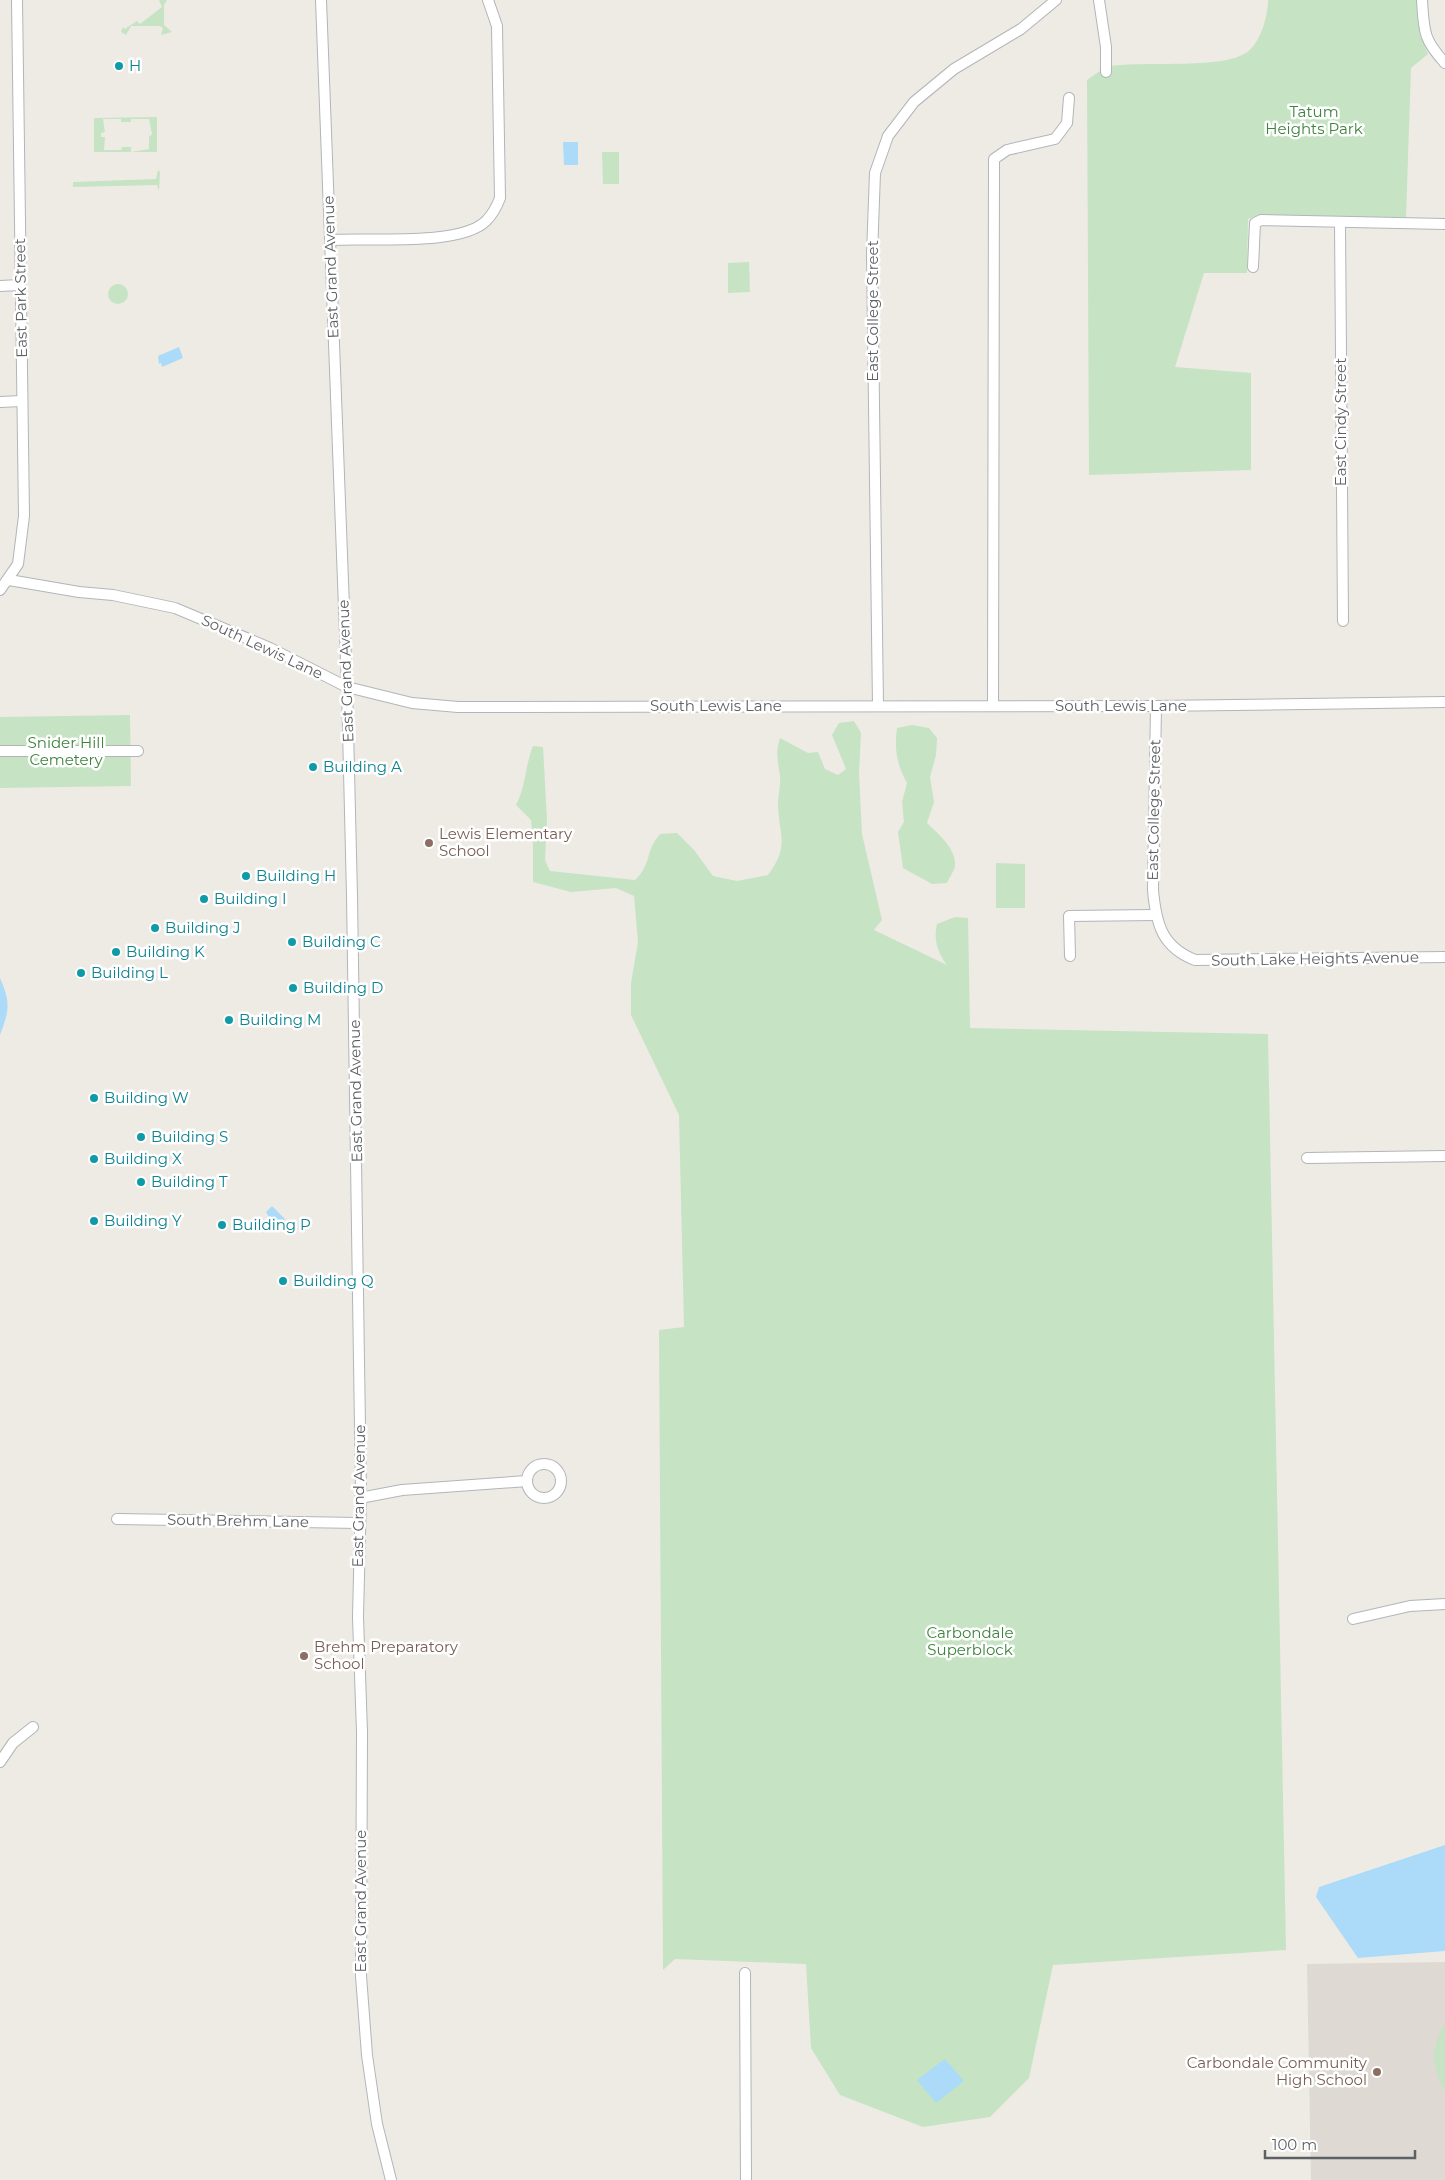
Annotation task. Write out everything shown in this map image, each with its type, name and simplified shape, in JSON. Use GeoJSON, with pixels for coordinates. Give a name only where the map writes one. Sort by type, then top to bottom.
{"type":"FeatureCollection","features":[{"type":"Feature","properties":{"kind":"street","name":"East Park Street"},"geometry":{"type":"LineString","coordinates":[[0,590],[9,580],[18,564],[23,541],[16,0]]}},
{"type":"Feature","properties":{"kind":"street","name":"East Grand Avenue"},"geometry":{"type":"LineString","coordinates":[[321,0],[347,687],[357,1133],[360,1498],[358,1617],[362,1732],[360,1928],[363,2012],[377,2124],[391,2180]]}},
{"type":"Feature","properties":{"kind":"street"},"geometry":{"type":"LineString","coordinates":[[330,240],[456,236],[485,222],[496,209],[500,198],[497,26],[488,0]]}},
{"type":"Feature","properties":{"kind":"street","name":"East College Street"},"geometry":{"type":"LineString","coordinates":[[878,706],[872,254],[875,173],[888,136],[914,102],[954,69],[1021,29],[1056,0]]}},
{"type":"Feature","properties":{"kind":"street"},"geometry":{"type":"LineString","coordinates":[[1099,0],[1106,47],[1106,72]]}},
{"type":"Feature","properties":{"kind":"street"},"geometry":{"type":"LineString","coordinates":[[1422,0],[1425,32],[1430,47],[1445,63]]}},
{"type":"Feature","properties":{"kind":"street"},"geometry":{"type":"LineString","coordinates":[[993,706],[994,159],[1007,150],[1055,139],[1067,123],[1069,98]]}},
{"type":"Feature","properties":{"kind":"street"},"geometry":{"type":"LineString","coordinates":[[1253,267],[1255,223],[1261,220],[1445,224]]}},
{"type":"Feature","properties":{"kind":"street","name":"East Cindy Street"},"geometry":{"type":"LineString","coordinates":[[1340,222],[1343,621]]}},
{"type":"Feature","properties":{"kind":"street"},"geometry":{"type":"LineString","coordinates":[[0,286],[20,285]]}},
{"type":"Feature","properties":{"kind":"street"},"geometry":{"type":"LineString","coordinates":[[0,402],[22,401]]}},
{"type":"Feature","properties":{"kind":"street","name":"South Lewis Lane"},"geometry":{"type":"LineString","coordinates":[[9,580],[79,592],[113,595],[175,608],[270,648],[347,687],[412,703],[458,707],[1156,706],[1445,702]]}},
{"type":"Feature","properties":{"kind":"street","name":"East College Street"},"geometry":{"type":"LineString","coordinates":[[1155,915],[1153,880],[1156,706]]}},
{"type":"Feature","properties":{"kind":"street"},"geometry":{"type":"LineString","coordinates":[[0,751],[138,751]]}},
{"type":"Feature","properties":{"kind":"street"},"geometry":{"type":"LineString","coordinates":[[1070,956],[1069,916],[1155,915]]}},
{"type":"Feature","properties":{"kind":"street","name":"South Lake Heights Avenue"},"geometry":{"type":"LineString","coordinates":[[1155,915],[1168,943],[1182,955],[1195,960],[1445,957]]}},
{"type":"Feature","properties":{"kind":"street"},"geometry":{"type":"LineString","coordinates":[[1306,1158],[1445,1156]]}},
{"type":"Feature","properties":{"kind":"street"},"geometry":{"type":"LineString","coordinates":[[360,1498],[402,1490],[527,1482]]}},
{"type":"Feature","properties":{"kind":"street","name":"South Brehm Lane"},"geometry":{"type":"LineString","coordinates":[[117,1519],[359,1523]]}},
{"type":"Feature","properties":{"kind":"street"},"geometry":{"type":"LineString","coordinates":[[1353,1619],[1410,1606],[1445,1604]]}},
{"type":"Feature","properties":{"kind":"street"},"geometry":{"type":"LineString","coordinates":[[0,1762],[13,1743],[33,1727]]}},
{"type":"Feature","properties":{"kind":"street"},"geometry":{"type":"LineString","coordinates":[[745,1973],[746,2180]]}},
{"type":"Feature","properties":{"kind":"shaded area","name":"Carbondale Community High School"},"geometry":{"type":"Polygon","coordinates":[[[1445,1962],[1445,2180],[1311,2180],[1307,1964],[1445,1962]]]}},
{"type":"Feature","properties":{"kind":"green space"},"geometry":{"type":"Polygon","coordinates":[[[159,0],[167,0],[164,5],[164,25],[172,32],[161,35],[163,28],[160,26],[131,26],[126,35],[121,32],[123,27],[125,29],[137,21],[140,24],[162,7],[159,0]]]}},
{"type":"Feature","properties":{"kind":"green space","name":"Tatum Heights Park"},"geometry":{"type":"Polygon","coordinates":[[[1268,0],[1417,0],[1420,35],[1428,54],[1411,68],[1406,218],[1259,215],[1248,219],[1247,273],[1204,273],[1175,367],[1251,373],[1251,470],[1089,475],[1087,80],[1111,66],[1217,62],[1244,54],[1250,50],[1259,38],[1265,22],[1268,0]]]}},
{"type":"Feature","properties":{"kind":"green space"},"geometry":{"type":"Polygon","coordinates":[[[157,117],[157,152],[131,152],[94,152],[94,118],[157,117]],[[103,119],[105,132],[101,133],[101,137],[105,137],[104,150],[121,150],[122,147],[131,147],[131,152],[149,149],[149,137],[152,134],[149,119],[131,119],[131,122],[121,122],[121,119],[103,119]]]}},
{"type":"Feature","properties":{"kind":"green space"},"geometry":{"type":"Polygon","coordinates":[[[602,152],[619,152],[619,184],[603,184],[602,152]]]}},
{"type":"Feature","properties":{"kind":"green space"},"geometry":{"type":"Polygon","coordinates":[[[158,170],[160,172],[159,191],[157,185],[73,187],[73,182],[156,179],[158,170]]]}},
{"type":"Feature","properties":{"kind":"green space"},"geometry":{"type":"Polygon","coordinates":[[[749,262],[750,292],[728,293],[728,263],[749,262]]]}},
{"type":"Feature","properties":{"kind":"green space"},"geometry":{"type":"Polygon","coordinates":[[[118,284],[125,287],[128,294],[125,301],[118,304],[111,301],[108,294],[111,287],[118,284]]]}},
{"type":"Feature","properties":{"kind":"green space","name":"Snider Hill Cemetery"},"geometry":{"type":"Polygon","coordinates":[[[130,715],[131,786],[0,788],[0,717],[130,715]]]}},
{"type":"Feature","properties":{"kind":"green space","name":"Carbondale Superblock"},"geometry":{"type":"Polygon","coordinates":[[[854,721],[861,733],[859,773],[862,834],[882,920],[874,930],[947,965],[937,946],[937,924],[955,917],[968,918],[970,1028],[1268,1034],[1286,1950],[1053,1965],[1029,2078],[990,2117],[923,2127],[840,2095],[811,2048],[806,1964],[675,1959],[663,1970],[659,1330],[684,1327],[679,1115],[631,1015],[631,983],[638,942],[634,896],[616,888],[571,892],[533,882],[531,820],[516,805],[522,791],[533,746],[543,747],[547,819],[545,860],[550,871],[635,880],[644,868],[652,846],[660,834],[677,833],[694,850],[713,876],[737,881],[768,875],[779,856],[782,841],[778,804],[780,779],[777,753],[780,738],[808,753],[818,752],[825,769],[838,775],[846,769],[832,735],[839,723],[854,721]]]}},
{"type":"Feature","properties":{"kind":"green space"},"geometry":{"type":"Polygon","coordinates":[[[912,725],[929,728],[937,738],[936,755],[930,777],[934,802],[927,823],[949,847],[955,859],[955,867],[947,883],[932,884],[903,868],[898,832],[904,822],[902,802],[907,783],[897,757],[896,736],[897,728],[912,725]]]}},
{"type":"Feature","properties":{"kind":"green space"},"geometry":{"type":"Polygon","coordinates":[[[996,863],[1025,864],[1025,908],[996,908],[996,863]]]}},
{"type":"Feature","properties":{"kind":"green space"},"geometry":{"type":"Polygon","coordinates":[[[1445,2023],[1445,2091],[1437,2074],[1434,2057],[1437,2040],[1445,2023]]]}},
{"type":"Feature","properties":{"kind":"water"},"geometry":{"type":"Polygon","coordinates":[[[563,142],[578,142],[578,165],[564,165],[563,142]]]}},
{"type":"Feature","properties":{"kind":"water"},"geometry":{"type":"Polygon","coordinates":[[[179,347],[183,358],[162,367],[161,363],[159,364],[158,356],[179,347]]]}},
{"type":"Feature","properties":{"kind":"water"},"geometry":{"type":"Polygon","coordinates":[[[0,978],[6,994],[8,1007],[0,1035],[0,978]]]}},
{"type":"Feature","properties":{"kind":"water"},"geometry":{"type":"Polygon","coordinates":[[[272,1206],[285,1219],[282,1223],[273,1224],[266,1212],[272,1206]]]}},
{"type":"Feature","properties":{"kind":"water"},"geometry":{"type":"Polygon","coordinates":[[[1445,1845],[1445,1951],[1358,1958],[1316,1897],[1319,1887],[1445,1845]]]}},
{"type":"Feature","properties":{"kind":"water"},"geometry":{"type":"Polygon","coordinates":[[[945,2059],[964,2081],[936,2103],[917,2080],[945,2059]]]}},
{"type":"Feature","properties":{"kind":"place","name":"H"},"geometry":{"type":"Point","coordinates":[119,66]}},
{"type":"Feature","properties":{"kind":"place","name":"Building A"},"geometry":{"type":"Point","coordinates":[313,767]}},
{"type":"Feature","properties":{"kind":"place","name":"Lewis Elementary School"},"geometry":{"type":"Point","coordinates":[429,843]}},
{"type":"Feature","properties":{"kind":"place","name":"Building H"},"geometry":{"type":"Point","coordinates":[246,876]}},
{"type":"Feature","properties":{"kind":"place","name":"Building I"},"geometry":{"type":"Point","coordinates":[204,899]}},
{"type":"Feature","properties":{"kind":"place","name":"Building J"},"geometry":{"type":"Point","coordinates":[155,928]}},
{"type":"Feature","properties":{"kind":"place","name":"Building C"},"geometry":{"type":"Point","coordinates":[292,942]}},
{"type":"Feature","properties":{"kind":"place","name":"Building K"},"geometry":{"type":"Point","coordinates":[116,952]}},
{"type":"Feature","properties":{"kind":"place","name":"Building L"},"geometry":{"type":"Point","coordinates":[81,973]}},
{"type":"Feature","properties":{"kind":"place","name":"Building D"},"geometry":{"type":"Point","coordinates":[293,988]}},
{"type":"Feature","properties":{"kind":"place","name":"Building M"},"geometry":{"type":"Point","coordinates":[229,1020]}},
{"type":"Feature","properties":{"kind":"place","name":"Building W"},"geometry":{"type":"Point","coordinates":[94,1098]}},
{"type":"Feature","properties":{"kind":"place","name":"Building S"},"geometry":{"type":"Point","coordinates":[141,1137]}},
{"type":"Feature","properties":{"kind":"place","name":"Building X"},"geometry":{"type":"Point","coordinates":[94,1159]}},
{"type":"Feature","properties":{"kind":"place","name":"Building T"},"geometry":{"type":"Point","coordinates":[141,1182]}},
{"type":"Feature","properties":{"kind":"place","name":"Building Y"},"geometry":{"type":"Point","coordinates":[94,1221]}},
{"type":"Feature","properties":{"kind":"place","name":"Building P"},"geometry":{"type":"Point","coordinates":[222,1225]}},
{"type":"Feature","properties":{"kind":"place","name":"Building Q"},"geometry":{"type":"Point","coordinates":[283,1281]}},
{"type":"Feature","properties":{"kind":"place","name":"Brehm Preparatory School"},"geometry":{"type":"Point","coordinates":[304,1656]}},
{"type":"Feature","properties":{"kind":"place","name":"Carbondale Community High School"},"geometry":{"type":"Point","coordinates":[1377,2072]}}]}
